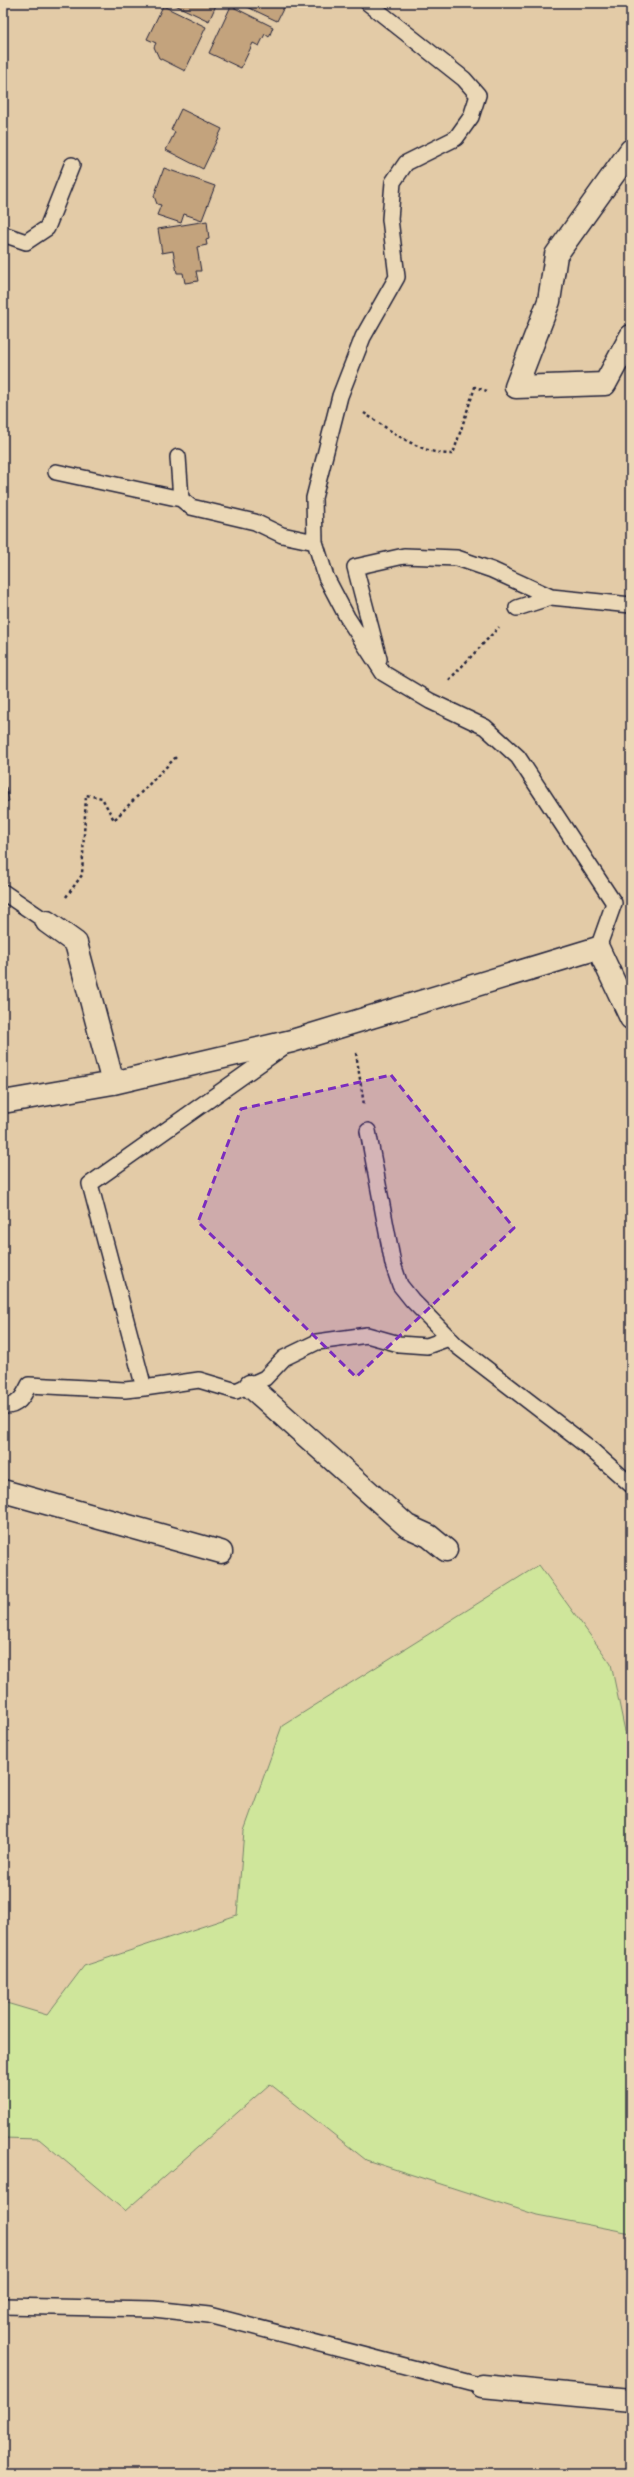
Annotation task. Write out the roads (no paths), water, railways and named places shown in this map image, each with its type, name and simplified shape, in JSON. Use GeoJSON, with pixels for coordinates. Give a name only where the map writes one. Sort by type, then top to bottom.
{"type":"FeatureCollection","features":[{"type":"Feature","properties":{"kind":"street"},"geometry":{"type":"LineString","coordinates":[[631,150],[556,255],[549,301],[516,387],[605,384],[631,336]]}},
{"type":"Feature","properties":{"kind":"street"},"geometry":{"type":"LineString","coordinates":[[47,922],[76,943],[113,1083]]}},
{"type":"Feature","properties":{"kind":"street"},"geometry":{"type":"LineString","coordinates":[[3,1102],[113,1083],[292,1041],[598,948],[631,1018]]}},
{"type":"Feature","properties":{"kind":"street"},"geometry":{"type":"LineString","coordinates":[[250,1386],[407,1526],[429,1536],[446,1550]]}},
{"type":"Feature","properties":{"kind":"street"},"geometry":{"type":"LineString","coordinates":[[3,1491],[221,1552]]}},
{"type":"Feature","properties":{"kind":"street"},"geometry":{"type":"LineString","coordinates":[[482,2386],[631,2400]]}},
{"type":"Feature","properties":{"kind":"lane"},"geometry":{"type":"LineString","coordinates":[[368,3],[464,79],[478,95],[471,117],[456,138],[406,163],[393,182],[390,219],[397,277],[363,337],[340,396],[314,498],[315,542],[326,578],[347,617],[383,673],[430,701],[485,727],[518,758],[614,903],[598,948]]}},
{"type":"Feature","properties":{"kind":"lane"},"geometry":{"type":"LineString","coordinates":[[3,234],[26,242],[47,228],[72,165]]}},
{"type":"Feature","properties":{"kind":"lane"},"geometry":{"type":"LineString","coordinates":[[178,456],[181,498]]}},
{"type":"Feature","properties":{"kind":"lane"},"geometry":{"type":"LineString","coordinates":[[56,472],[181,498],[191,507],[255,522],[282,535],[315,542]]}},
{"type":"Feature","properties":{"kind":"lane"},"geometry":{"type":"LineString","coordinates":[[383,673],[355,567],[404,556],[457,558],[492,570],[551,597],[631,606]]}},
{"type":"Feature","properties":{"kind":"lane"},"geometry":{"type":"LineString","coordinates":[[517,608],[551,597]]}},
{"type":"Feature","properties":{"kind":"lane"},"geometry":{"type":"LineString","coordinates":[[3,892],[47,922]]}},
{"type":"Feature","properties":{"kind":"lane"},"geometry":{"type":"LineString","coordinates":[[144,1388],[90,1184],[292,1041]]}},
{"type":"Feature","properties":{"kind":"lane"},"geometry":{"type":"LineString","coordinates":[[368,1132],[393,1264],[400,1285],[412,1300],[449,1338],[587,1446],[631,1485]]}},
{"type":"Feature","properties":{"kind":"lane"},"geometry":{"type":"LineString","coordinates":[[3,1406],[8,1406],[22,1400],[29,1385],[125,1390],[199,1380],[236,1391],[265,1378],[284,1358],[317,1342],[366,1335],[399,1344],[427,1346],[449,1338]]}},
{"type":"Feature","properties":{"kind":"lane"},"geometry":{"type":"LineString","coordinates":[[3,2306],[154,2309],[209,2315],[482,2386]]}}]}
